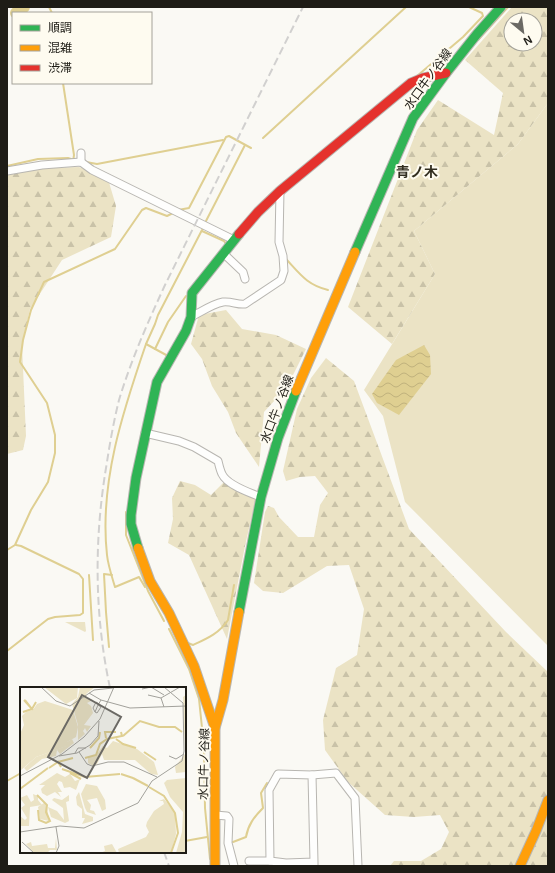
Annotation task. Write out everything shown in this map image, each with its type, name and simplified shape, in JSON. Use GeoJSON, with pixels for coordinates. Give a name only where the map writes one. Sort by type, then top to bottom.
{"type":"FeatureCollection","features":[{"type":"Feature","properties":{"kind":"main road","name":"水口牛ノ谷線"},"geometry":{"type":"LineString","coordinates":[[215,866],[215,728],[223,700],[261,497],[278,438],[295,393],[414,118],[446,73],[501,7]]}},
{"type":"Feature","properties":{"kind":"main road"},"geometry":{"type":"LineString","coordinates":[[215,728],[194,666],[169,613],[150,581],[135,541],[131,516],[136,478],[157,382],[186,331],[191,317],[192,294],[223,253],[258,212],[411,83],[423,78],[446,73]]}},
{"type":"Feature","properties":{"kind":"main road"},"geometry":{"type":"LineString","coordinates":[[520,866],[548,800]]}},
{"type":"Feature","properties":{"kind":"street"},"geometry":{"type":"LineString","coordinates":[[81,162],[82,153]]}},
{"type":"Feature","properties":{"kind":"street"},"geometry":{"type":"LineString","coordinates":[[7,171],[42,165],[81,162],[92,170],[234,240]]}},
{"type":"Feature","properties":{"kind":"street"},"geometry":{"type":"LineString","coordinates":[[191,317],[222,302],[231,302],[239,305],[246,304],[281,280],[284,271],[283,256],[279,242],[280,192]]}},
{"type":"Feature","properties":{"kind":"street"},"geometry":{"type":"LineString","coordinates":[[223,253],[243,272],[245,279]]}},
{"type":"Feature","properties":{"kind":"street"},"geometry":{"type":"LineString","coordinates":[[145,433],[179,441],[194,447],[218,461],[222,475],[225,479],[242,490],[261,497]]}},
{"type":"Feature","properties":{"kind":"street"},"geometry":{"type":"LineString","coordinates":[[270,861],[269,790],[278,774],[312,775],[336,773],[356,798],[358,866]]}},
{"type":"Feature","properties":{"kind":"street"},"geometry":{"type":"LineString","coordinates":[[248,861],[314,864],[312,775]]}},
{"type":"Feature","properties":{"kind":"street"},"geometry":{"type":"LineString","coordinates":[[215,815],[226,816],[229,819],[228,843],[234,866]]}},
{"type":"Feature","properties":{"kind":"green space"},"geometry":{"type":"Polygon","coordinates":[[[512,7],[548,7],[548,103],[518,144],[414,231],[435,274],[392,344],[348,307],[417,130],[438,100],[494,135],[503,93],[465,60],[503,17],[503,52],[543,52],[543,12],[508,12],[512,7]]]}},
{"type":"Feature","properties":{"kind":"green space"},"geometry":{"type":"Polygon","coordinates":[[[548,103],[548,646],[405,502],[383,416],[364,390],[435,274],[414,231],[518,144],[548,103]]]}},
{"type":"Feature","properties":{"kind":"green space"},"geometry":{"type":"Polygon","coordinates":[[[79,167],[108,179],[116,206],[111,237],[62,260],[30,309],[22,345],[26,436],[23,450],[7,454],[7,174],[46,168],[79,167]]]}},
{"type":"Feature","properties":{"kind":"green space"},"geometry":{"type":"Polygon","coordinates":[[[226,310],[242,329],[276,335],[306,349],[287,387],[264,412],[259,467],[236,433],[228,412],[212,386],[202,359],[191,344],[199,315],[226,310]]]}},
{"type":"Feature","properties":{"kind":"green space"},"geometry":{"type":"Polygon","coordinates":[[[326,358],[354,381],[409,529],[506,632],[548,672],[548,866],[390,866],[394,861],[421,861],[441,849],[449,832],[440,815],[414,817],[385,815],[348,782],[325,750],[323,720],[336,668],[357,655],[364,609],[349,565],[327,566],[283,593],[263,591],[254,583],[265,512],[268,506],[274,508],[279,517],[298,537],[314,537],[320,505],[328,493],[315,476],[300,477],[286,481],[283,471],[297,409],[311,378],[326,358]]]}},
{"type":"Feature","properties":{"kind":"green space"},"geometry":{"type":"Polygon","coordinates":[[[180,481],[195,485],[211,495],[224,482],[256,497],[227,639],[189,555],[168,543],[173,519],[172,498],[180,481]]]}},
{"type":"Feature","properties":{"kind":"green space"},"geometry":{"type":"Polygon","coordinates":[[[65,622],[85,622],[86,631],[85,632],[65,622]]]}},
{"type":"Feature","properties":{"kind":"water"},"geometry":{"type":"Polygon","coordinates":[[[424,345],[430,355],[431,374],[399,415],[377,403],[372,394],[396,360],[424,345]]]}},
{"type":"Feature","properties":{"kind":"waterway"},"geometry":{"type":"LineString","coordinates":[[17,12],[24,7]]}},
{"type":"Feature","properties":{"kind":"waterway"},"geometry":{"type":"LineString","coordinates":[[49,7],[52,12]]}},
{"type":"Feature","properties":{"kind":"waterway"},"geometry":{"type":"LineString","coordinates":[[263,138],[406,7]]}},
{"type":"Feature","properties":{"kind":"waterway"},"geometry":{"type":"LineString","coordinates":[[417,76],[463,37],[483,16],[482,13],[469,7]]}},
{"type":"Feature","properties":{"kind":"waterway"},"geometry":{"type":"LineString","coordinates":[[478,40],[508,7]]}},
{"type":"Feature","properties":{"kind":"waterway"},"geometry":{"type":"LineString","coordinates":[[7,166],[38,159],[68,158],[73,162],[74,155],[63,84]]}},
{"type":"Feature","properties":{"kind":"waterway"},"geometry":{"type":"LineString","coordinates":[[178,210],[189,208],[226,137],[229,136],[251,148]]}},
{"type":"Feature","properties":{"kind":"waterway"},"geometry":{"type":"LineString","coordinates":[[86,162],[97,164],[223,140]]}},
{"type":"Feature","properties":{"kind":"waterway"},"geometry":{"type":"LineString","coordinates":[[206,221],[245,145]]}},
{"type":"Feature","properties":{"kind":"waterway"},"geometry":{"type":"LineString","coordinates":[[7,550],[15,545],[31,510],[48,482],[55,453],[55,435],[47,403],[20,362],[23,340],[31,310],[44,282],[115,249],[142,210],[146,208],[167,216],[173,213]]}},
{"type":"Feature","properties":{"kind":"waterway"},"geometry":{"type":"LineString","coordinates":[[168,356],[146,344],[158,315],[202,230]]}},
{"type":"Feature","properties":{"kind":"waterway"},"geometry":{"type":"LineString","coordinates":[[202,231],[224,241],[226,244]]}},
{"type":"Feature","properties":{"kind":"waterway"},"geometry":{"type":"LineString","coordinates":[[286,259],[309,282],[328,290]]}},
{"type":"Feature","properties":{"kind":"waterway"},"geometry":{"type":"LineString","coordinates":[[155,349],[168,322],[186,296]]}},
{"type":"Feature","properties":{"kind":"waterway"},"geometry":{"type":"LineString","coordinates":[[145,587],[139,577],[115,587],[110,571],[105,528],[106,501],[110,474],[121,421],[146,344]]}},
{"type":"Feature","properties":{"kind":"waterway"},"geometry":{"type":"LineString","coordinates":[[126,512],[126,535],[148,591],[164,621]]}},
{"type":"Feature","properties":{"kind":"waterway"},"geometry":{"type":"LineString","coordinates":[[7,651],[48,619],[80,615],[83,613],[83,579],[79,574],[16,545]]}},
{"type":"Feature","properties":{"kind":"waterway"},"geometry":{"type":"LineString","coordinates":[[109,647],[104,574],[112,575]]}},
{"type":"Feature","properties":{"kind":"waterway"},"geometry":{"type":"LineString","coordinates":[[89,575],[93,640]]}},
{"type":"Feature","properties":{"kind":"waterway"},"geometry":{"type":"LineString","coordinates":[[188,643],[193,645],[217,632],[225,625],[228,620],[234,585]]}},
{"type":"Feature","properties":{"kind":"waterway"},"geometry":{"type":"LineString","coordinates":[[169,629],[189,669],[199,699],[204,747],[205,808],[210,859]]}},
{"type":"Feature","properties":{"kind":"waterway"},"geometry":{"type":"LineString","coordinates":[[7,781],[20,774]]}},
{"type":"Feature","properties":{"kind":"waterway"},"geometry":{"type":"LineString","coordinates":[[233,842],[246,837],[252,821],[263,808],[261,793],[267,783]]}},
{"type":"Feature","properties":{"kind":"waterway"},"geometry":{"type":"LineString","coordinates":[[186,841],[207,837]]}},
{"type":"Feature","properties":{"kind":"railway"},"geometry":{"type":"LineString","coordinates":[[110,687],[101,632],[98,547],[103,490],[115,415],[119,400],[134,356],[165,285],[303,7]]}},
{"type":"Feature","properties":{"kind":"railway"},"geometry":{"type":"LineString","coordinates":[[164,853],[169,866]]}},
{"type":"Feature","properties":{"kind":"traffic: fast"},"geometry":{"type":"LineString","coordinates":[[355,252],[413,118],[446,73],[501,7]]}},
{"type":"Feature","properties":{"kind":"traffic: fast"},"geometry":{"type":"LineString","coordinates":[[138,548],[131,524],[131,515],[136,478],[157,382],[186,331],[191,317],[192,293],[239,234]]}},
{"type":"Feature","properties":{"kind":"traffic: fast"},"geometry":{"type":"LineString","coordinates":[[239,612],[261,497],[278,438],[296,391]]}},
{"type":"Feature","properties":{"kind":"traffic: slow"},"geometry":{"type":"LineString","coordinates":[[296,391],[355,252]]}},
{"type":"Feature","properties":{"kind":"traffic: slow"},"geometry":{"type":"LineString","coordinates":[[138,548],[150,581],[169,613],[194,666],[215,728]]}},
{"type":"Feature","properties":{"kind":"traffic: slow"},"geometry":{"type":"LineString","coordinates":[[215,866],[215,728],[223,700],[239,612]]}},
{"type":"Feature","properties":{"kind":"traffic: slow"},"geometry":{"type":"LineString","coordinates":[[520,866],[548,800]]}},
{"type":"Feature","properties":{"kind":"traffic: jam"},"geometry":{"type":"LineString","coordinates":[[239,234],[258,212],[280,191],[411,83],[423,78],[446,73]]}},
{"type":"Feature","properties":{"kind":"district","name":"青ノ木"},"geometry":{"type":"Point","coordinates":[417,172]}}]}
